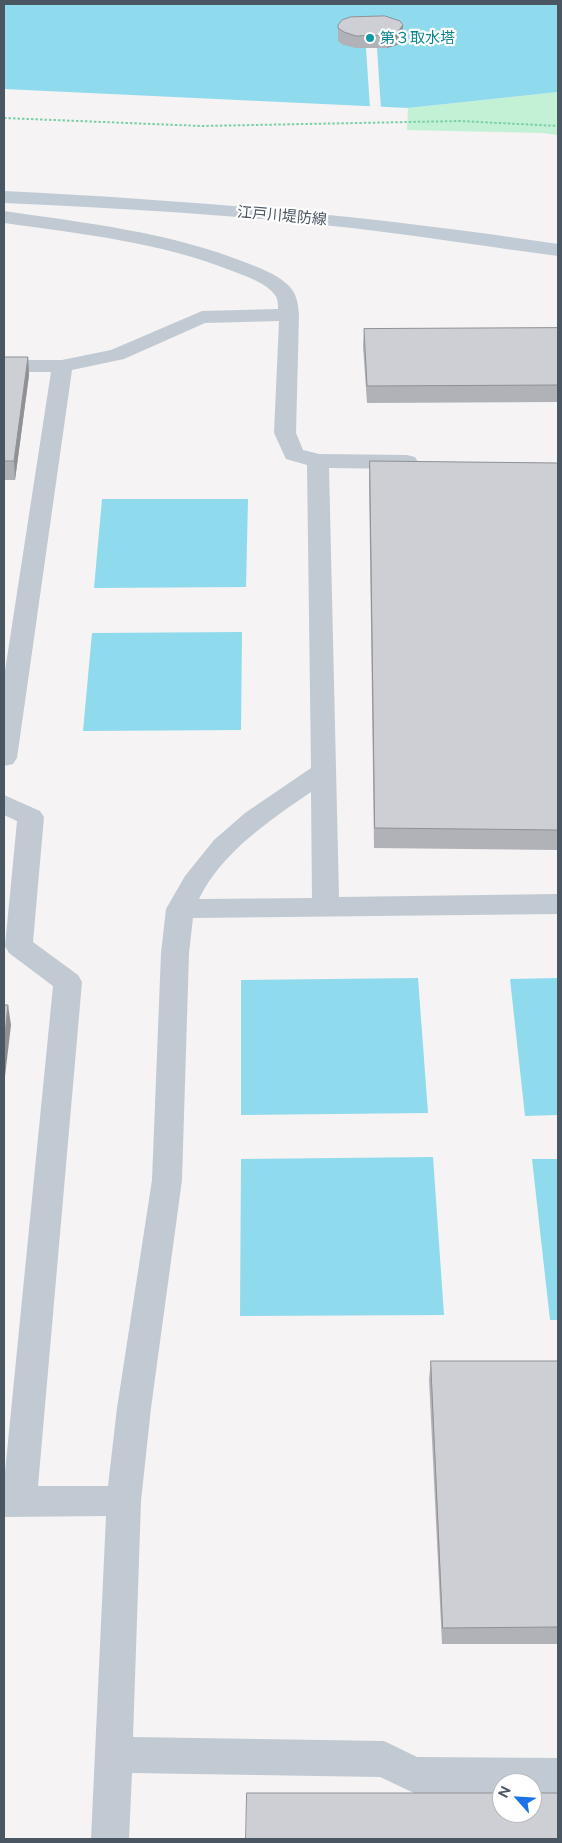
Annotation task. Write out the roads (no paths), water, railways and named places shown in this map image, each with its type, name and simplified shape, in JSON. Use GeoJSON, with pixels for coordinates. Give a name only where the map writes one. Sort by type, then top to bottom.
{"type":"FeatureCollection","features":[{"type":"Feature","properties":{"kind":"main road","name":"江戸川堤防線"},"geometry":{"type":"LineString","coordinates":[[4,197],[316,218],[405,228],[558,250]]}},
{"type":"Feature","properties":{"kind":"lane"},"geometry":{"type":"LineString","coordinates":[[4,217],[118,234],[206,254],[276,285],[286,296],[288,315],[285,433],[294,454],[318,461],[424,462]]}},
{"type":"Feature","properties":{"kind":"lane"},"geometry":{"type":"LineString","coordinates":[[4,366],[62,366],[117,355],[202,317],[288,315]]}},
{"type":"Feature","properties":{"kind":"lane"},"geometry":{"type":"LineString","coordinates":[[4,758],[62,366]]}},
{"type":"Feature","properties":{"kind":"lane"},"geometry":{"type":"LineString","coordinates":[[318,461],[326,908]]}},
{"type":"Feature","properties":{"kind":"lane"},"geometry":{"type":"LineString","coordinates":[[110,1839],[124,1501],[134,1408],[167,1180],[175,953],[180,909],[197,878],[226,845],[257,817],[323,772]]}},
{"type":"Feature","properties":{"kind":"lane"},"geometry":{"type":"LineString","coordinates":[[4,804],[31,817],[19,946],[68,982],[11,1502],[124,1501]]}},
{"type":"Feature","properties":{"kind":"lane"},"geometry":{"type":"LineString","coordinates":[[180,909],[558,904]]}},
{"type":"Feature","properties":{"kind":"lane"},"geometry":{"type":"LineString","coordinates":[[113,1755],[384,1759],[414,1775],[558,1776]]}},
{"type":"Feature","properties":{"kind":"water"},"geometry":{"type":"Polygon","coordinates":[[[4,4],[558,4],[558,92],[408,108],[4,89],[4,4]]]}},
{"type":"Feature","properties":{"kind":"water"},"geometry":{"type":"Polygon","coordinates":[[[102,499],[248,499],[246,587],[94,588],[102,499]]]}},
{"type":"Feature","properties":{"kind":"water"},"geometry":{"type":"Polygon","coordinates":[[[242,632],[241,730],[83,731],[92,633],[242,632]]]}},
{"type":"Feature","properties":{"kind":"water"},"geometry":{"type":"Polygon","coordinates":[[[418,978],[428,1113],[241,1115],[241,980],[418,978]]]}},
{"type":"Feature","properties":{"kind":"water"},"geometry":{"type":"Polygon","coordinates":[[[558,978],[558,1115],[525,1116],[510,979],[558,978]]]}},
{"type":"Feature","properties":{"kind":"water"},"geometry":{"type":"Polygon","coordinates":[[[433,1157],[444,1315],[240,1316],[241,1159],[433,1157]]]}},
{"type":"Feature","properties":{"kind":"water"},"geometry":{"type":"Polygon","coordinates":[[[532,1159],[558,1159],[558,1320],[550,1320],[532,1159]]]}},
{"type":"Feature","properties":{"kind":"place","name":"第３取水塔"},"geometry":{"type":"Point","coordinates":[370,38]}}]}
